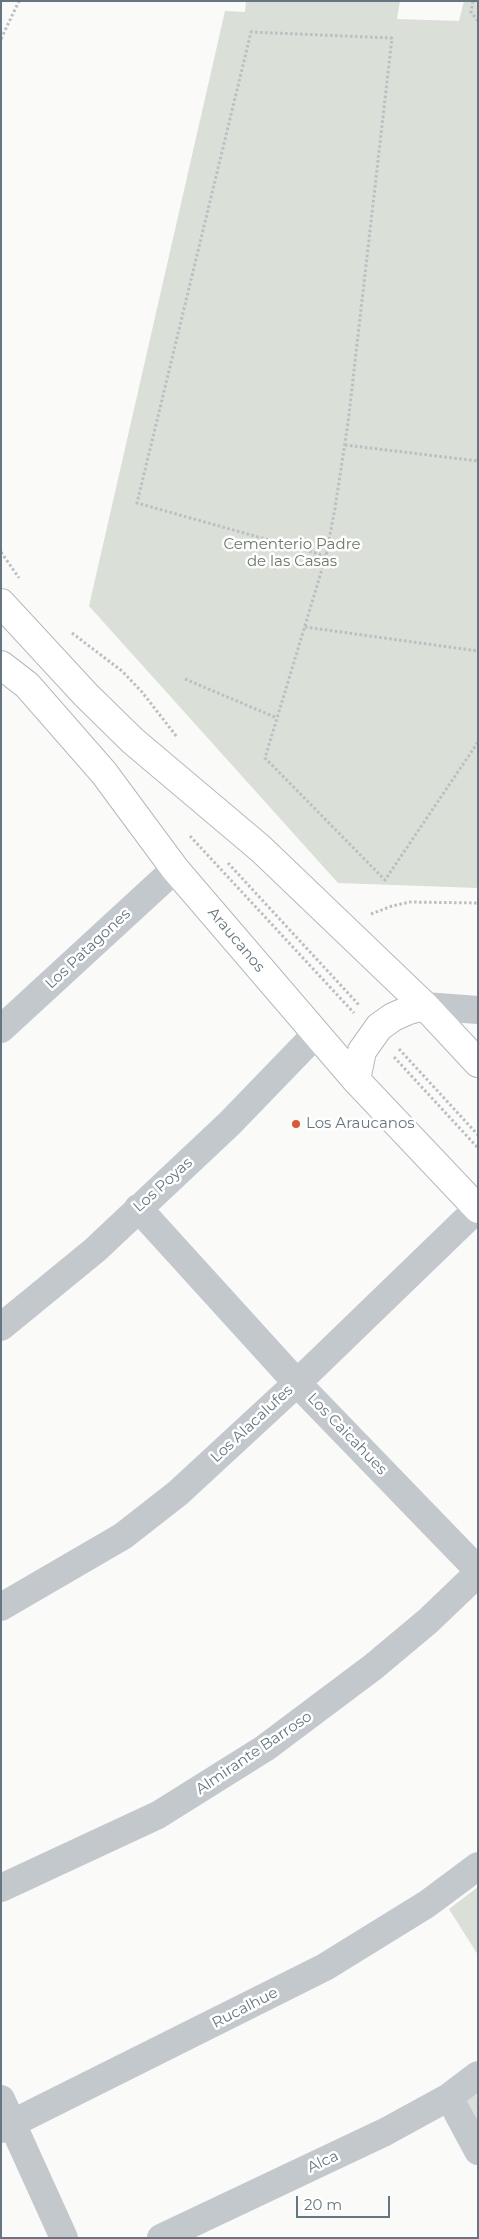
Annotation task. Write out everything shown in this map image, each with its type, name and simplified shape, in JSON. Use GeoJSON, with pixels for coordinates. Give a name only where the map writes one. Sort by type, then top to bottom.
{"type":"FeatureCollection","features":[{"type":"Feature","properties":{"kind":"main road"},"geometry":{"type":"LineString","coordinates":[[1,603],[86,695],[133,741],[261,849],[425,1006],[478,1062]]}},
{"type":"Feature","properties":{"kind":"main road","name":"Araucanos"},"geometry":{"type":"LineString","coordinates":[[1,665],[27,685],[104,773],[175,869],[356,1080],[478,1209]]}},
{"type":"Feature","properties":{"kind":"main road"},"geometry":{"type":"LineString","coordinates":[[356,1080],[362,1051],[376,1031],[393,1017],[425,1006]]}},
{"type":"Feature","properties":{"kind":"street","name":"Los Patagones"},"geometry":{"type":"LineString","coordinates":[[1,1029],[175,869]]}},
{"type":"Feature","properties":{"kind":"street"},"geometry":{"type":"LineString","coordinates":[[425,1006],[478,1010]]}},
{"type":"Feature","properties":{"kind":"street","name":"Los Poyas"},"geometry":{"type":"LineString","coordinates":[[1,1327],[95,1250],[230,1124],[316,1034]]}},
{"type":"Feature","properties":{"kind":"street","name":"Los Caicahues"},"geometry":{"type":"LineString","coordinates":[[138,1208],[298,1383],[478,1570]]}},
{"type":"Feature","properties":{"kind":"street","name":"Los Alacalufes"},"geometry":{"type":"LineString","coordinates":[[1,1607],[123,1536],[178,1493],[298,1383],[478,1209]]}},
{"type":"Feature","properties":{"kind":"street","name":"Almirante Barroso"},"geometry":{"type":"LineString","coordinates":[[1,1888],[158,1815],[265,1748],[373,1667],[428,1621],[478,1574]]}},
{"type":"Feature","properties":{"kind":"street","name":"Rucalhue"},"geometry":{"type":"LineString","coordinates":[[7,2127],[325,1967],[427,1904],[478,1866]]}},
{"type":"Feature","properties":{"kind":"street","name":"Alca"},"geometry":{"type":"LineString","coordinates":[[161,2238],[385,2132],[449,2097],[478,2075]]}},
{"type":"Feature","properties":{"kind":"street"},"geometry":{"type":"LineString","coordinates":[[449,2097],[478,2151]]}},
{"type":"Feature","properties":{"kind":"street"},"geometry":{"type":"LineString","coordinates":[[1,2099],[7,2127],[64,2238]]}},
{"type":"Feature","properties":{"kind":"path"},"geometry":{"type":"LineString","coordinates":[[1,39],[19,1]]}},
{"type":"Feature","properties":{"kind":"path"},"geometry":{"type":"LineString","coordinates":[[473,1],[471,12],[478,21]]}},
{"type":"Feature","properties":{"kind":"path"},"geometry":{"type":"LineString","coordinates":[[326,556],[137,503],[251,32],[392,38],[345,445],[326,556],[265,758],[385,880],[478,742]]}},
{"type":"Feature","properties":{"kind":"path"},"geometry":{"type":"LineString","coordinates":[[345,445],[478,461]]}},
{"type":"Feature","properties":{"kind":"path"},"geometry":{"type":"LineString","coordinates":[[305,627],[478,651]]}},
{"type":"Feature","properties":{"kind":"path"},"geometry":{"type":"LineString","coordinates":[[185,679],[277,718]]}},
{"type":"Feature","properties":{"kind":"path"},"geometry":{"type":"LineString","coordinates":[[186,831],[376,1031],[478,1135]]}},
{"type":"Feature","properties":{"kind":"path"},"geometry":{"type":"LineString","coordinates":[[225,859],[478,1148]]}},
{"type":"Feature","properties":{"kind":"path"},"geometry":{"type":"LineString","coordinates":[[345,930],[375,912],[392,906],[428,901],[478,903]]}},
{"type":"Feature","properties":{"kind":"green space","name":"Cementerio Padre de las Casas"},"geometry":{"type":"Polygon","coordinates":[[[246,1],[400,1],[397,19],[459,21],[464,1],[478,1],[478,888],[338,883],[89,606],[225,11],[245,12],[246,1]]]}},
{"type":"Feature","properties":{"kind":"green space"},"geometry":{"type":"Polygon","coordinates":[[[478,1887],[478,1955],[449,1909],[478,1887]]]}},
{"type":"Feature","properties":{"kind":"green space"},"geometry":{"type":"Polygon","coordinates":[[[478,2087],[478,2131],[461,2099],[478,2087]]]}},
{"type":"Feature","properties":{"kind":"place","name":"Los Araucanos"},"geometry":{"type":"Point","coordinates":[296,1124]}}]}
